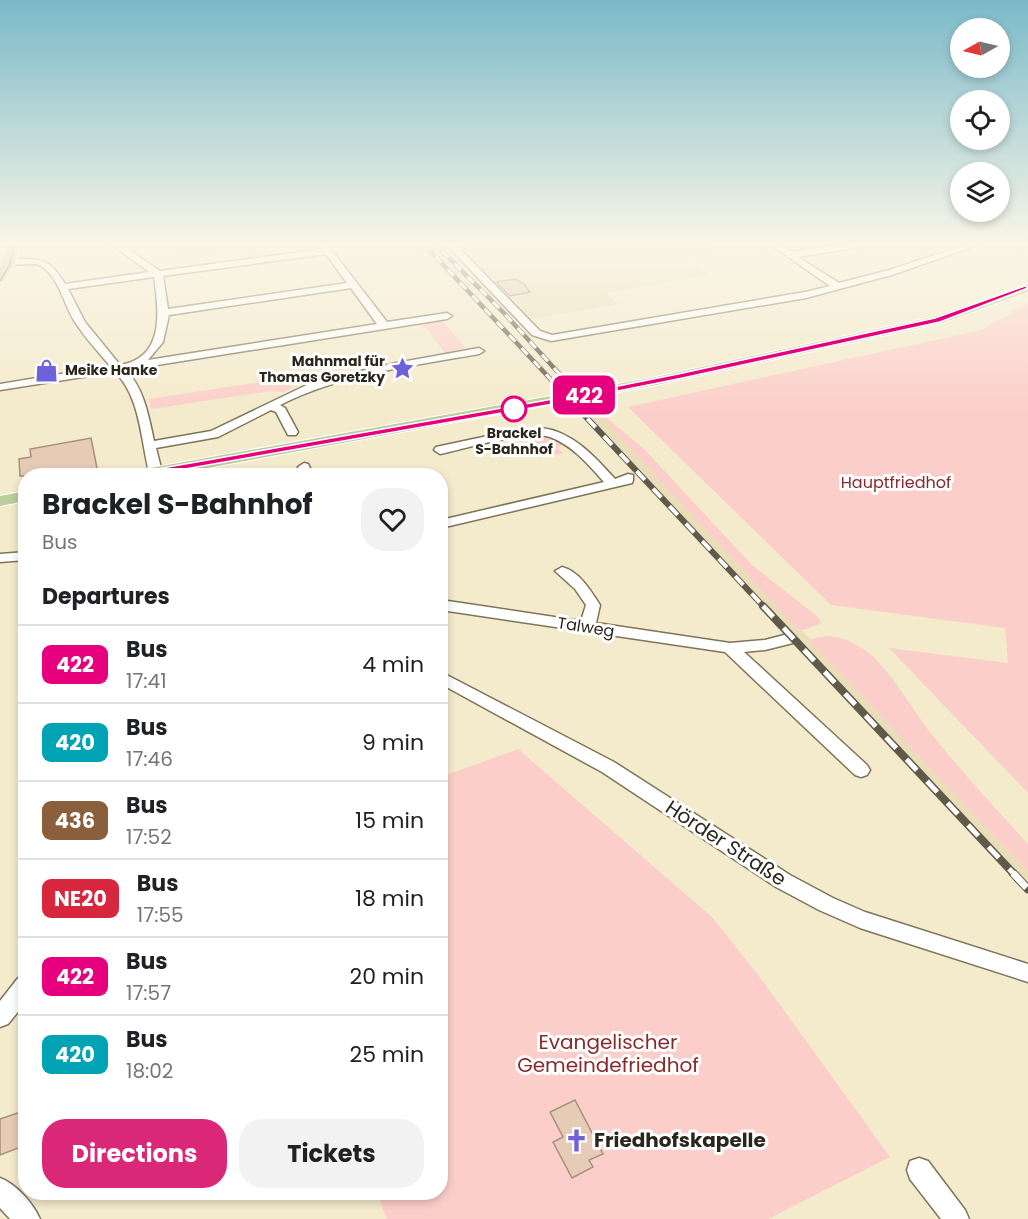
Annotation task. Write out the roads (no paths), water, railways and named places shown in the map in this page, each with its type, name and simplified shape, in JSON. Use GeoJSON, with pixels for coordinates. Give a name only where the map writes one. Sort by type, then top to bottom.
{"type":"FeatureCollection","features":[{"type":"Feature","properties":{"kind":"main road"},"geometry":{"type":"LineString","coordinates":[[188,468],[656,381],[937,320],[994,300]]}},
{"type":"Feature","properties":{"kind":"main road"},"geometry":{"type":"LineString","coordinates":[[0,501],[18,498]]}},
{"type":"Feature","properties":{"kind":"street"},"geometry":{"type":"LineString","coordinates":[[67,300],[76,317],[117,368],[124,372],[133,389],[154,468]]}},
{"type":"Feature","properties":{"kind":"street"},"geometry":{"type":"LineString","coordinates":[[138,364],[158,342],[163,313],[161,300]]}},
{"type":"Feature","properties":{"kind":"street"},"geometry":{"type":"LineString","coordinates":[[163,313],[253,300]]}},
{"type":"Feature","properties":{"kind":"street"},"geometry":{"type":"LineString","coordinates":[[366,300],[384,326]]}},
{"type":"Feature","properties":{"kind":"street"},"geometry":{"type":"LineString","coordinates":[[504,300],[536,333],[546,338],[557,338],[767,300]]}},
{"type":"Feature","properties":{"kind":"street"},"geometry":{"type":"LineString","coordinates":[[0,387],[447,316]]}},
{"type":"Feature","properties":{"kind":"street"},"geometry":{"type":"LineString","coordinates":[[148,446],[214,434],[317,384],[396,366],[479,351]]}},
{"type":"Feature","properties":{"kind":"street"},"geometry":{"type":"LineString","coordinates":[[271,406],[281,410],[292,432]]}},
{"type":"Feature","properties":{"kind":"street"},"geometry":{"type":"LineString","coordinates":[[440,450],[534,432],[550,433],[588,456],[612,483]]}},
{"type":"Feature","properties":{"kind":"street"},"geometry":{"type":"LineString","coordinates":[[448,522],[627,480],[628,477]]}},
{"type":"Feature","properties":{"kind":"street"},"geometry":{"type":"LineString","coordinates":[[0,558],[18,557]]}},
{"type":"Feature","properties":{"kind":"street"},"geometry":{"type":"LineString","coordinates":[[562,571],[580,586],[593,605],[587,627]]}},
{"type":"Feature","properties":{"kind":"street","name":"Talweg"},"geometry":{"type":"LineString","coordinates":[[448,606],[730,648],[765,645],[788,639]]}},
{"type":"Feature","properties":{"kind":"street"},"geometry":{"type":"LineString","coordinates":[[730,648],[861,770]]}},
{"type":"Feature","properties":{"kind":"street","name":"Hörder Straße"},"geometry":{"type":"LineString","coordinates":[[448,681],[608,767],[783,881],[826,904],[860,919],[1028,973]]}},
{"type":"Feature","properties":{"kind":"street"},"geometry":{"type":"LineString","coordinates":[[0,1017],[18,995]]}},
{"type":"Feature","properties":{"kind":"street"},"geometry":{"type":"LineString","coordinates":[[919,1170],[956,1219]]}},
{"type":"Feature","properties":{"kind":"street"},"geometry":{"type":"LineString","coordinates":[[0,1190],[27,1219]]}},
{"type":"Feature","properties":{"kind":"railway"},"geometry":{"type":"LineString","coordinates":[[476,300],[572,402]]}},
{"type":"Feature","properties":{"kind":"railway"},"geometry":{"type":"LineString","coordinates":[[491,300],[585,402]]}},
{"type":"Feature","properties":{"kind":"railway"},"geometry":{"type":"LineString","coordinates":[[571,401],[765,608]]}},
{"type":"Feature","properties":{"kind":"railway"},"geometry":{"type":"LineString","coordinates":[[583,401],[590,408]]}},
{"type":"Feature","properties":{"kind":"railway"},"geometry":{"type":"LineString","coordinates":[[763,606],[1014,874]]}},
{"type":"Feature","properties":{"kind":"railway"},"geometry":{"type":"LineString","coordinates":[[1013,873],[1028,889]]}},
{"type":"Feature","properties":{"kind":"place","name":"Mahnmal für Thomas Goretzky"},"geometry":{"type":"Point","coordinates":[403,369]}},
{"type":"Feature","properties":{"kind":"place","name":"Meike Hanke"},"geometry":{"type":"Point","coordinates":[47,370]}},
{"type":"Feature","properties":{"kind":"place","name":"Brackel S-Bahnhof"},"geometry":{"type":"Point","coordinates":[514,409]}},
{"type":"Feature","properties":{"kind":"place","name":"Friedhofskapelle"},"geometry":{"type":"Point","coordinates":[576,1140]}},
{"type":"Feature","properties":{"kind":"park label","name":"Hauptfriedhof"},"geometry":{"type":"Point","coordinates":[896,482]}},
{"type":"Feature","properties":{"kind":"park label","name":"Evangelischer Gemeindefriedhof"},"geometry":{"type":"Point","coordinates":[608,1054]}}]}
